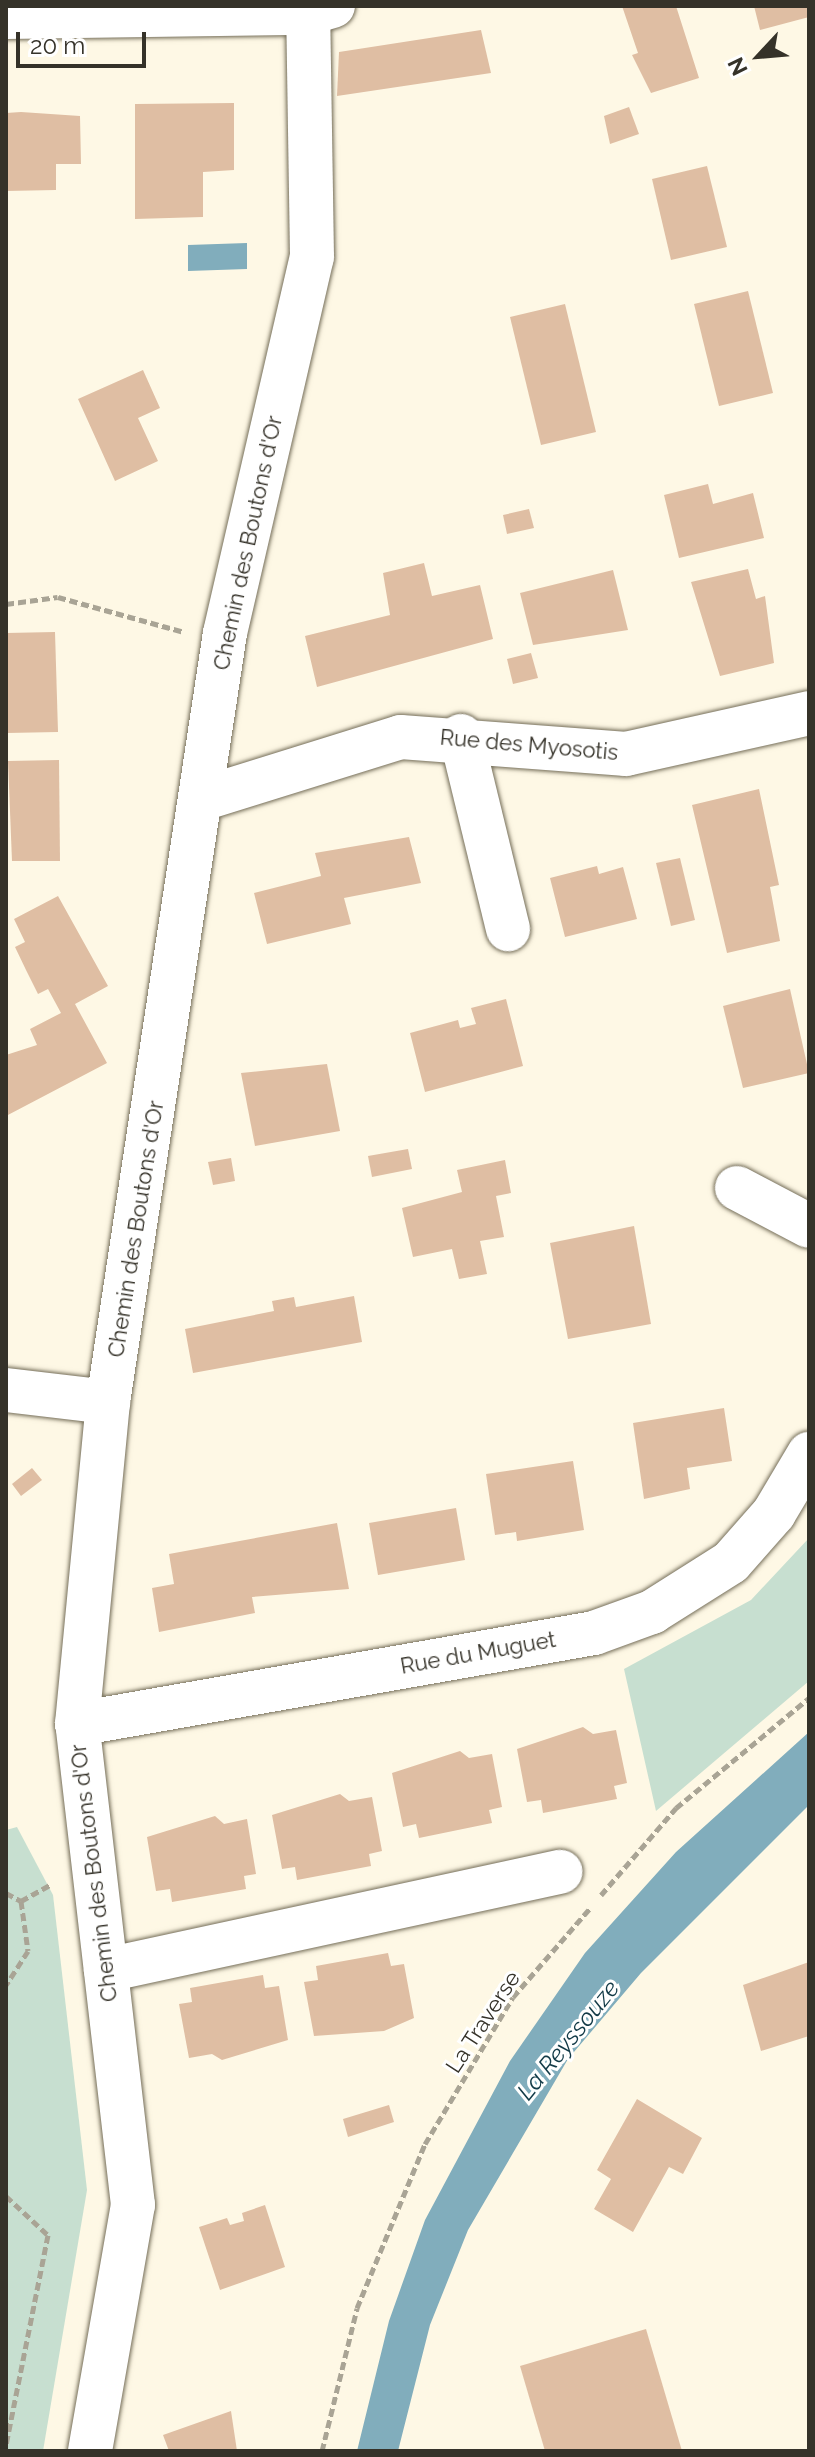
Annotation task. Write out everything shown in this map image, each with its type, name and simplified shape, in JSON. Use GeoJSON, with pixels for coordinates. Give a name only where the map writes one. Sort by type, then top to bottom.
{"type":"FeatureCollection","features":[{"type":"Feature","properties":{"kind":"street"},"geometry":{"type":"LineString","coordinates":[[6,17],[321,10]]}},
{"type":"Feature","properties":{"kind":"street","name":"Chemin des Boutons d'Or"},"geometry":{"type":"LineString","coordinates":[[90,2451],[133,2205],[77,1724],[108,1402],[205,798],[224,644],[312,257],[321,10]]}},
{"type":"Feature","properties":{"kind":"street","name":"Rue des Myosotis"},"geometry":{"type":"LineString","coordinates":[[205,798],[401,737],[461,736],[626,754],[809,713]]}},
{"type":"Feature","properties":{"kind":"street"},"geometry":{"type":"LineString","coordinates":[[461,736],[508,929]]}},
{"type":"Feature","properties":{"kind":"street"},"geometry":{"type":"LineString","coordinates":[[737,1188],[809,1226]]}},
{"type":"Feature","properties":{"kind":"street"},"geometry":{"type":"LineString","coordinates":[[6,1390],[108,1402]]}},
{"type":"Feature","properties":{"kind":"street","name":"Rue du Muguet"},"geometry":{"type":"LineString","coordinates":[[77,1724],[609,1628],[652,1612],[731,1562],[774,1513],[809,1454]]}},
{"type":"Feature","properties":{"kind":"street"},"geometry":{"type":"LineString","coordinates":[[106,1970],[561,1872]]}},
{"type":"Feature","properties":{"kind":"path"},"geometry":{"type":"LineString","coordinates":[[6,604],[58,597],[224,644]]}},
{"type":"Feature","properties":{"kind":"path","name":"La Traverse"},"geometry":{"type":"LineString","coordinates":[[322,2451],[357,2308],[425,2144],[513,1997],[676,1808],[809,1698]]}},
{"type":"Feature","properties":{"kind":"path"},"geometry":{"type":"LineString","coordinates":[[6,1893],[21,1901],[28,1951],[6,1985]]}},
{"type":"Feature","properties":{"kind":"path"},"geometry":{"type":"LineString","coordinates":[[6,2196],[48,2235],[6,2445]]}},
{"type":"Feature","properties":{"kind":"green space"},"geometry":{"type":"Polygon","coordinates":[[[809,1538],[809,1681],[656,1811],[624,1669],[751,1600],[809,1538]]]}},
{"type":"Feature","properties":{"kind":"green space"},"geometry":{"type":"Polygon","coordinates":[[[17,1827],[53,1895],[87,2190],[43,2451],[6,2451],[6,1830],[17,1827]]]}},
{"type":"Feature","properties":{"kind":"water"},"geometry":{"type":"Polygon","coordinates":[[[247,243],[247,269],[188,271],[188,245],[247,243]]]}},
{"type":"Feature","properties":{"kind":"water","name":"La Reyssouze"},"geometry":{"type":"Polygon","coordinates":[[[809,1732],[809,1805],[641,1973],[568,2059],[468,2230],[430,2325],[398,2451],[357,2451],[389,2321],[425,2220],[510,2061],[585,1953],[676,1852],[809,1732]]]}},
{"type":"Feature","properties":{"kind":"building"},"geometry":{"type":"Polygon","coordinates":[[[622,6],[676,6],[699,78],[651,93],[632,55],[638,53],[622,6]]]}},
{"type":"Feature","properties":{"kind":"building"},"geometry":{"type":"Polygon","coordinates":[[[754,6],[809,6],[809,17],[760,30],[754,6]]]}},
{"type":"Feature","properties":{"kind":"building"},"geometry":{"type":"Polygon","coordinates":[[[481,30],[491,73],[337,96],[339,52],[481,30]]]}},
{"type":"Feature","properties":{"kind":"building"},"geometry":{"type":"Polygon","coordinates":[[[234,103],[234,170],[203,172],[203,217],[135,219],[135,104],[234,103]]]}},
{"type":"Feature","properties":{"kind":"building"},"geometry":{"type":"Polygon","coordinates":[[[629,107],[639,134],[610,144],[604,116],[629,107]]]}},
{"type":"Feature","properties":{"kind":"building"},"geometry":{"type":"Polygon","coordinates":[[[6,113],[80,116],[81,164],[56,164],[56,190],[6,191],[6,113]]]}},
{"type":"Feature","properties":{"kind":"building"},"geometry":{"type":"Polygon","coordinates":[[[707,166],[727,247],[671,260],[652,179],[707,166]]]}},
{"type":"Feature","properties":{"kind":"building"},"geometry":{"type":"Polygon","coordinates":[[[748,291],[773,393],[719,406],[694,304],[748,291]]]}},
{"type":"Feature","properties":{"kind":"building"},"geometry":{"type":"Polygon","coordinates":[[[565,304],[596,432],[541,445],[510,317],[565,304]]]}},
{"type":"Feature","properties":{"kind":"building"},"geometry":{"type":"Polygon","coordinates":[[[143,370],[160,408],[138,418],[158,461],[115,481],[78,399],[143,370]]]}},
{"type":"Feature","properties":{"kind":"building"},"geometry":{"type":"Polygon","coordinates":[[[708,484],[713,504],[753,493],[764,538],[679,558],[664,495],[708,484]]]}},
{"type":"Feature","properties":{"kind":"building"},"geometry":{"type":"Polygon","coordinates":[[[529,509],[534,528],[507,534],[503,515],[529,509]]]}},
{"type":"Feature","properties":{"kind":"building"},"geometry":{"type":"Polygon","coordinates":[[[424,563],[432,596],[480,585],[493,639],[317,687],[305,636],[390,615],[383,573],[424,563]]]}},
{"type":"Feature","properties":{"kind":"building"},"geometry":{"type":"Polygon","coordinates":[[[748,569],[756,599],[765,596],[774,663],[720,676],[691,582],[748,569]]]}},
{"type":"Feature","properties":{"kind":"building"},"geometry":{"type":"Polygon","coordinates":[[[613,570],[628,630],[533,645],[520,593],[613,570]]]}},
{"type":"Feature","properties":{"kind":"building"},"geometry":{"type":"Polygon","coordinates":[[[55,632],[58,732],[7,733],[6,633],[55,632]]]}},
{"type":"Feature","properties":{"kind":"building"},"geometry":{"type":"Polygon","coordinates":[[[531,653],[538,678],[513,684],[507,659],[531,653]]]}},
{"type":"Feature","properties":{"kind":"building"},"geometry":{"type":"Polygon","coordinates":[[[59,760],[60,861],[12,861],[8,761],[59,760]]]}},
{"type":"Feature","properties":{"kind":"building"},"geometry":{"type":"Polygon","coordinates":[[[759,789],[779,885],[770,887],[780,941],[727,953],[692,805],[759,789]]]}},
{"type":"Feature","properties":{"kind":"building"},"geometry":{"type":"Polygon","coordinates":[[[409,837],[421,883],[344,898],[351,924],[267,944],[254,893],[321,876],[315,853],[409,837]]]}},
{"type":"Feature","properties":{"kind":"building"},"geometry":{"type":"Polygon","coordinates":[[[680,858],[695,920],[671,926],[656,863],[680,858]]]}},
{"type":"Feature","properties":{"kind":"building"},"geometry":{"type":"Polygon","coordinates":[[[597,866],[599,874],[623,867],[637,919],[565,937],[550,878],[597,866]]]}},
{"type":"Feature","properties":{"kind":"building"},"geometry":{"type":"Polygon","coordinates":[[[58,896],[108,986],[75,1004],[107,1063],[6,1116],[6,1055],[37,1045],[30,1029],[61,1013],[48,989],[38,994],[26,970],[15,947],[25,942],[14,919],[58,896]]]}},
{"type":"Feature","properties":{"kind":"building"},"geometry":{"type":"Polygon","coordinates":[[[790,989],[809,1073],[743,1088],[723,1006],[790,989]]]}},
{"type":"Feature","properties":{"kind":"building"},"geometry":{"type":"Polygon","coordinates":[[[506,999],[523,1066],[425,1092],[410,1033],[458,1020],[460,1028],[476,1024],[471,1008],[506,999]]]}},
{"type":"Feature","properties":{"kind":"building"},"geometry":{"type":"Polygon","coordinates":[[[327,1064],[340,1131],[255,1146],[241,1073],[327,1064]]]}},
{"type":"Feature","properties":{"kind":"building"},"geometry":{"type":"Polygon","coordinates":[[[408,1149],[412,1169],[372,1177],[368,1156],[408,1149]]]}},
{"type":"Feature","properties":{"kind":"building"},"geometry":{"type":"Polygon","coordinates":[[[231,1158],[235,1181],[213,1185],[208,1162],[231,1158]]]}},
{"type":"Feature","properties":{"kind":"building"},"geometry":{"type":"Polygon","coordinates":[[[505,1160],[511,1193],[496,1196],[504,1237],[480,1241],[487,1274],[459,1279],[452,1249],[413,1257],[402,1208],[462,1192],[457,1170],[505,1160]]]}},
{"type":"Feature","properties":{"kind":"building"},"geometry":{"type":"Polygon","coordinates":[[[634,1226],[651,1324],[568,1339],[550,1243],[634,1226]]]}},
{"type":"Feature","properties":{"kind":"building"},"geometry":{"type":"Polygon","coordinates":[[[354,1296],[362,1342],[193,1373],[185,1329],[274,1311],[272,1301],[294,1297],[296,1307],[354,1296]]]}},
{"type":"Feature","properties":{"kind":"building"},"geometry":{"type":"Polygon","coordinates":[[[724,1408],[732,1461],[687,1468],[690,1489],[644,1499],[633,1423],[724,1408]]]}},
{"type":"Feature","properties":{"kind":"building"},"geometry":{"type":"Polygon","coordinates":[[[573,1461],[584,1530],[517,1541],[516,1532],[495,1535],[486,1474],[573,1461]]]}},
{"type":"Feature","properties":{"kind":"building"},"geometry":{"type":"Polygon","coordinates":[[[32,1468],[42,1480],[21,1496],[12,1484],[32,1468]]]}},
{"type":"Feature","properties":{"kind":"building"},"geometry":{"type":"Polygon","coordinates":[[[456,1508],[465,1560],[378,1575],[369,1523],[456,1508]]]}},
{"type":"Feature","properties":{"kind":"building"},"geometry":{"type":"Polygon","coordinates":[[[337,1523],[349,1589],[252,1597],[255,1613],[159,1632],[152,1588],[174,1584],[169,1554],[337,1523]]]}},
{"type":"Feature","properties":{"kind":"building"},"geometry":{"type":"Polygon","coordinates":[[[583,1727],[593,1734],[616,1730],[627,1783],[614,1786],[617,1799],[543,1813],[541,1800],[527,1802],[517,1749],[583,1727]]]}},
{"type":"Feature","properties":{"kind":"building"},"geometry":{"type":"Polygon","coordinates":[[[460,1751],[469,1758],[492,1754],[502,1807],[489,1810],[492,1823],[419,1838],[416,1824],[403,1827],[392,1773],[460,1751]]]}},
{"type":"Feature","properties":{"kind":"building"},"geometry":{"type":"Polygon","coordinates":[[[340,1794],[349,1801],[372,1797],[382,1851],[369,1854],[371,1866],[297,1880],[295,1867],[282,1869],[272,1815],[340,1794]]]}},
{"type":"Feature","properties":{"kind":"building"},"geometry":{"type":"Polygon","coordinates":[[[215,1816],[224,1824],[247,1819],[256,1874],[244,1876],[246,1889],[172,1902],[170,1889],[156,1891],[147,1837],[215,1816]]]}},
{"type":"Feature","properties":{"kind":"building"},"geometry":{"type":"Polygon","coordinates":[[[388,1953],[391,1966],[404,1964],[414,2018],[384,2031],[314,2036],[304,1982],[318,1980],[316,1966],[388,1953]]]}},
{"type":"Feature","properties":{"kind":"building"},"geometry":{"type":"Polygon","coordinates":[[[809,1962],[809,2036],[761,2051],[743,1985],[809,1962]]]}},
{"type":"Feature","properties":{"kind":"building"},"geometry":{"type":"Polygon","coordinates":[[[263,1975],[265,1988],[279,1986],[288,2040],[222,2060],[212,2054],[189,2058],[179,2004],[192,2002],[190,1988],[263,1975]]]}},
{"type":"Feature","properties":{"kind":"building"},"geometry":{"type":"Polygon","coordinates":[[[637,2099],[702,2138],[683,2174],[669,2167],[633,2232],[594,2209],[611,2179],[597,2170],[637,2099]]]}},
{"type":"Feature","properties":{"kind":"building"},"geometry":{"type":"Polygon","coordinates":[[[389,2105],[394,2122],[348,2137],[343,2119],[389,2105]]]}},
{"type":"Feature","properties":{"kind":"building"},"geometry":{"type":"Polygon","coordinates":[[[265,2205],[285,2267],[220,2290],[199,2227],[227,2218],[230,2225],[244,2221],[242,2213],[265,2205]]]}},
{"type":"Feature","properties":{"kind":"building"},"geometry":{"type":"Polygon","coordinates":[[[646,2329],[682,2451],[545,2451],[520,2366],[646,2329]]]}},
{"type":"Feature","properties":{"kind":"building"},"geometry":{"type":"Polygon","coordinates":[[[231,2411],[237,2451],[169,2451],[163,2435],[231,2411]]]}}]}
